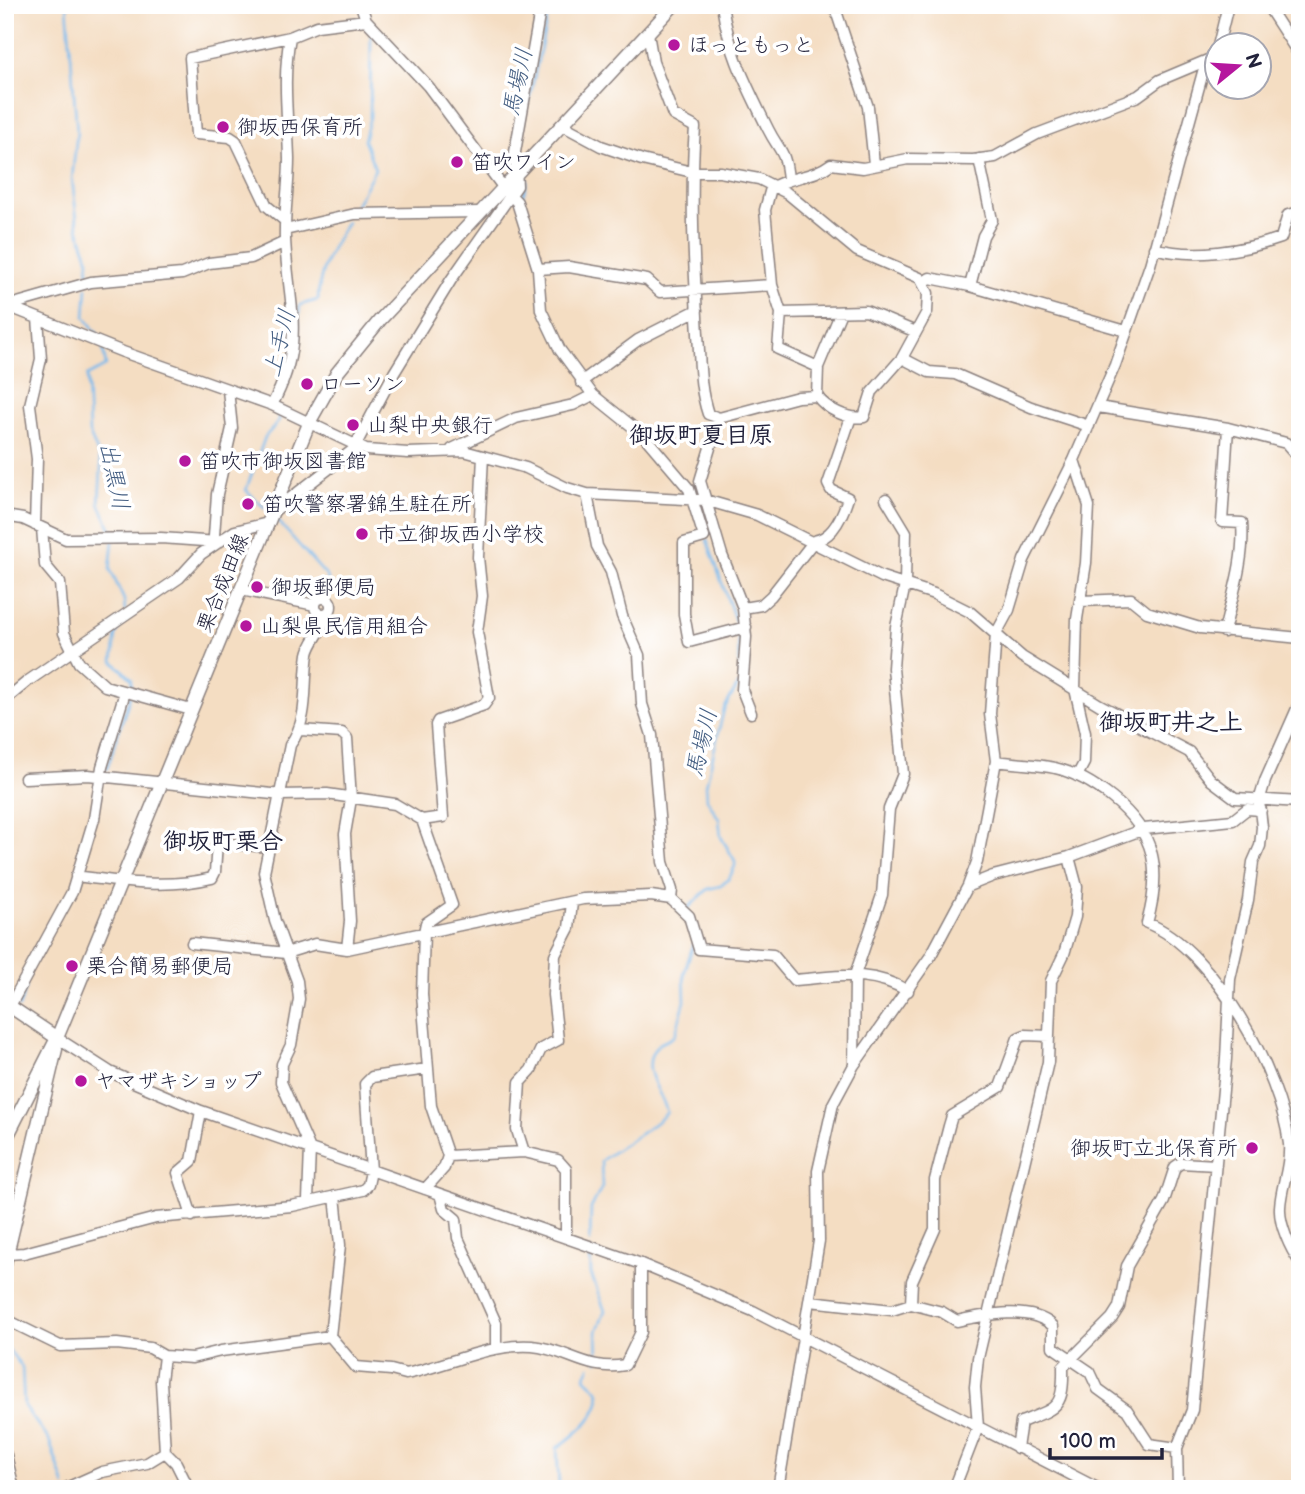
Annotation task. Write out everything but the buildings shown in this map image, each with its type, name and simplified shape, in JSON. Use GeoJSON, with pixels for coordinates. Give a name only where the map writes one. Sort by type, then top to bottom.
{"type":"FeatureCollection","features":[{"type":"Feature","properties":{"kind":"highway"},"geometry":{"type":"LineString","coordinates":[[1293,5],[1300,16]]}},
{"type":"Feature","properties":{"kind":"main road","name":"栗合成田線"},"geometry":{"type":"LineString","coordinates":[[57,1038],[310,421],[354,350],[480,212],[506,191],[520,169],[674,5]]}},
{"type":"Feature","properties":{"kind":"main road"},"geometry":{"type":"LineString","coordinates":[[10,1007],[57,1038]]}},
{"type":"Feature","properties":{"kind":"main road"},"geometry":{"type":"LineString","coordinates":[[5,1141],[57,1038]]}},
{"type":"Feature","properties":{"kind":"main road"},"geometry":{"type":"LineString","coordinates":[[6,1259],[54,1065],[57,1038]]}},
{"type":"Feature","properties":{"kind":"main road"},"geometry":{"type":"LineString","coordinates":[[5,1455],[13,1489]]}},
{"type":"Feature","properties":{"kind":"street"},"geometry":{"type":"LineString","coordinates":[[361,5],[366,20],[428,86],[517,202],[541,269],[541,310],[593,396],[644,436],[699,500],[743,608],[742,690],[751,713]]}},
{"type":"Feature","properties":{"kind":"street"},"geometry":{"type":"LineString","coordinates":[[520,169],[515,152],[541,5]]}},
{"type":"Feature","properties":{"kind":"street"},"geometry":{"type":"LineString","coordinates":[[722,5],[730,49],[770,133],[786,156],[788,179]]}},
{"type":"Feature","properties":{"kind":"street"},"geometry":{"type":"LineString","coordinates":[[834,5],[868,107],[874,164]]}},
{"type":"Feature","properties":{"kind":"street"},"geometry":{"type":"LineString","coordinates":[[1221,32],[1228,5]]}},
{"type":"Feature","properties":{"kind":"street"},"geometry":{"type":"LineString","coordinates":[[1267,5],[1300,56]]}},
{"type":"Feature","properties":{"kind":"street"},"geometry":{"type":"LineString","coordinates":[[284,225],[267,206],[236,141],[230,137],[196,134],[190,58],[290,37],[317,26],[366,20]]}},
{"type":"Feature","properties":{"kind":"street"},"geometry":{"type":"LineString","coordinates":[[648,33],[653,62],[673,115],[695,127],[692,172],[696,288],[701,393],[708,414],[719,418],[798,397],[817,396]]}},
{"type":"Feature","properties":{"kind":"street"},"geometry":{"type":"LineString","coordinates":[[272,405],[289,366],[295,318],[284,225],[289,160],[284,78],[290,37]]}},
{"type":"Feature","properties":{"kind":"street"},"geometry":{"type":"LineString","coordinates":[[818,367],[778,349],[781,313],[772,285],[765,210],[775,186],[788,179],[819,174],[831,164],[863,168],[908,159],[995,157],[1037,134],[1138,96],[1160,80],[1204,62]]}},
{"type":"Feature","properties":{"kind":"street"},"geometry":{"type":"LineString","coordinates":[[778,1489],[785,1432],[805,1337],[819,1241],[818,1171],[833,1104],[855,1065],[908,991],[968,886],[977,862],[996,761],[990,715],[996,634],[1009,610],[1024,560],[1098,407],[1154,248],[1204,70]]}},
{"type":"Feature","properties":{"kind":"street"},"geometry":{"type":"LineString","coordinates":[[562,124],[601,146],[692,172],[720,172],[759,179],[775,186],[827,224],[857,251],[908,271],[924,282],[928,307],[902,358],[877,385],[864,417],[851,417],[824,406],[817,396],[818,367],[841,312]]}},
{"type":"Feature","properties":{"kind":"street"},"geometry":{"type":"LineString","coordinates":[[970,286],[983,236],[992,220],[979,159]]}},
{"type":"Feature","properties":{"kind":"street"},"geometry":{"type":"LineString","coordinates":[[5,700],[27,681],[178,578],[201,554],[218,542],[235,531],[271,517],[356,446],[394,373],[506,191]]}},
{"type":"Feature","properties":{"kind":"street"},"geometry":{"type":"LineString","coordinates":[[284,225],[355,214],[480,212]]}},
{"type":"Feature","properties":{"kind":"street"},"geometry":{"type":"LineString","coordinates":[[1154,248],[1189,254],[1259,245],[1281,238],[1288,215],[1300,212]]}},
{"type":"Feature","properties":{"kind":"street"},"geometry":{"type":"LineString","coordinates":[[6,305],[87,283],[182,274],[209,263],[251,258],[285,242]]}},
{"type":"Feature","properties":{"kind":"street"},"geometry":{"type":"LineString","coordinates":[[541,269],[569,267],[647,280],[660,292],[772,285]]}},
{"type":"Feature","properties":{"kind":"street"},"geometry":{"type":"LineString","coordinates":[[924,282],[930,278],[970,286],[1126,331]]}},
{"type":"Feature","properties":{"kind":"street"},"geometry":{"type":"LineString","coordinates":[[6,305],[272,405],[310,421],[356,446],[386,453],[452,449],[526,468],[567,488],[587,494],[699,500],[757,515],[882,577],[957,605],[1022,657],[1189,752],[1224,792],[1260,805]]}},
{"type":"Feature","properties":{"kind":"street"},"geometry":{"type":"LineString","coordinates":[[584,380],[638,340],[697,310]]}},
{"type":"Feature","properties":{"kind":"street"},"geometry":{"type":"LineString","coordinates":[[781,313],[795,310],[874,312],[916,332]]}},
{"type":"Feature","properties":{"kind":"street"},"geometry":{"type":"LineString","coordinates":[[38,318],[41,359],[30,405],[37,459],[38,526],[45,565],[60,583],[64,633],[71,653],[104,686],[191,710]]}},
{"type":"Feature","properties":{"kind":"street"},"geometry":{"type":"LineString","coordinates":[[902,358],[929,372],[955,374],[1031,407],[1089,426]]}},
{"type":"Feature","properties":{"kind":"street"},"geometry":{"type":"LineString","coordinates":[[218,542],[214,536],[217,494],[232,428],[228,390]]}},
{"type":"Feature","properties":{"kind":"street"},"geometry":{"type":"LineString","coordinates":[[452,449],[516,418],[573,405],[593,396]]}},
{"type":"Feature","properties":{"kind":"street"},"geometry":{"type":"LineString","coordinates":[[1098,407],[1228,428],[1286,443],[1300,459]]}},
{"type":"Feature","properties":{"kind":"street"},"geometry":{"type":"LineString","coordinates":[[743,608],[761,605],[771,596],[814,541],[821,540],[842,517],[848,498],[831,490],[828,484],[851,417]]}},
{"type":"Feature","properties":{"kind":"street"},"geometry":{"type":"LineString","coordinates":[[719,418],[700,481],[699,500],[704,537],[684,543],[684,614],[689,642],[742,628]]}},
{"type":"Feature","properties":{"kind":"street"},"geometry":{"type":"LineString","coordinates":[[1224,632],[1239,572],[1243,536],[1242,523],[1222,522],[1228,428]]}},
{"type":"Feature","properties":{"kind":"street"},"geometry":{"type":"LineString","coordinates":[[25,778],[88,775],[104,779],[161,780],[282,795],[327,794],[395,804],[422,820],[443,817],[436,725],[438,721],[484,705],[489,698],[477,632],[482,596],[478,557],[483,456]]}},
{"type":"Feature","properties":{"kind":"street"},"geometry":{"type":"LineString","coordinates":[[1074,460],[1089,506],[1081,601],[1077,618],[1075,689],[1085,733],[1084,764],[1077,776]]}},
{"type":"Feature","properties":{"kind":"street"},"geometry":{"type":"LineString","coordinates":[[587,494],[597,546],[611,572],[622,616],[639,655],[642,704],[652,735],[663,862],[672,890],[671,899]]}},
{"type":"Feature","properties":{"kind":"street"},"geometry":{"type":"LineString","coordinates":[[855,1065],[855,975],[882,895],[888,808],[903,774],[893,668],[896,627],[905,585],[906,532],[886,499]]}},
{"type":"Feature","properties":{"kind":"street"},"geometry":{"type":"LineString","coordinates":[[5,516],[66,538],[218,542]]}},
{"type":"Feature","properties":{"kind":"street"},"geometry":{"type":"LineString","coordinates":[[241,590],[315,605],[320,598],[328,599],[331,609],[324,614],[325,622],[308,652],[301,730],[290,745],[282,795],[264,872],[286,953],[297,981],[299,999],[290,1045],[282,1064],[281,1082],[310,1149],[308,1200]]}},
{"type":"Feature","properties":{"kind":"street"},"geometry":{"type":"LineString","coordinates":[[1081,601],[1131,599],[1147,612],[1224,632],[1300,638]]}},
{"type":"Feature","properties":{"kind":"street"},"geometry":{"type":"LineString","coordinates":[[10,1007],[81,876],[104,779],[130,693]]}},
{"type":"Feature","properties":{"kind":"street"},"geometry":{"type":"LineString","coordinates":[[1178,1489],[1177,1448],[1192,1410],[1216,1165],[1230,979],[1248,900],[1253,862],[1260,846],[1260,805],[1265,781],[1300,702]]}},
{"type":"Feature","properties":{"kind":"street"},"geometry":{"type":"LineString","coordinates":[[301,730],[342,733],[347,738],[351,799],[345,834],[350,921],[347,949]]}},
{"type":"Feature","properties":{"kind":"street"},"geometry":{"type":"LineString","coordinates":[[996,761],[1055,768],[1097,785],[1144,829],[1154,864],[1155,884],[1147,923],[1168,931],[1211,974],[1266,1062],[1289,1145],[1285,1189],[1280,1206],[1292,1252],[1300,1262]]}},
{"type":"Feature","properties":{"kind":"street"},"geometry":{"type":"LineString","coordinates":[[968,886],[993,876],[1069,857],[1144,829],[1233,820],[1247,809],[1260,805],[1300,803]]}},
{"type":"Feature","properties":{"kind":"street"},"geometry":{"type":"LineString","coordinates":[[422,820],[452,905],[426,923],[424,932],[422,994],[431,1105],[449,1156],[444,1168],[425,1189]]}},
{"type":"Feature","properties":{"kind":"street"},"geometry":{"type":"LineString","coordinates":[[81,876],[120,882],[187,884],[212,878],[215,872],[217,843],[270,848]]}},
{"type":"Feature","properties":{"kind":"street"},"geometry":{"type":"LineString","coordinates":[[954,1489],[978,1427],[975,1387],[978,1358],[1048,1062],[1051,981],[1064,954],[1078,895],[1069,857]]}},
{"type":"Feature","properties":{"kind":"street"},"geometry":{"type":"LineString","coordinates":[[192,943],[286,953],[315,944],[347,949],[583,899],[652,895],[671,899],[686,912],[699,949],[773,956],[794,980],[855,975],[888,979],[908,991]]}},
{"type":"Feature","properties":{"kind":"street"},"geometry":{"type":"LineString","coordinates":[[524,1152],[517,1130],[520,1082],[531,1070],[541,1049],[558,1040],[553,995],[555,955],[569,928],[572,903]]}},
{"type":"Feature","properties":{"kind":"street"},"geometry":{"type":"LineString","coordinates":[[911,1304],[912,1282],[935,1229],[937,1168],[953,1116],[1000,1087],[1018,1038],[1025,1035],[1049,1036]]}},
{"type":"Feature","properties":{"kind":"street"},"geometry":{"type":"LineString","coordinates":[[57,1038],[110,1072],[201,1111],[641,1264],[732,1301],[1099,1489]]}},
{"type":"Feature","properties":{"kind":"street"},"geometry":{"type":"LineString","coordinates":[[6,1259],[156,1218],[292,1206],[308,1200],[363,1190],[368,1185],[371,1171],[371,1148],[363,1097],[365,1084],[372,1077],[427,1069]]}},
{"type":"Feature","properties":{"kind":"street"},"geometry":{"type":"LineString","coordinates":[[192,1216],[178,1173],[192,1161],[201,1111]]}},
{"type":"Feature","properties":{"kind":"street"},"geometry":{"type":"LineString","coordinates":[[449,1156],[524,1152],[558,1160],[566,1169],[566,1238]]}},
{"type":"Feature","properties":{"kind":"street"},"geometry":{"type":"LineString","coordinates":[[1017,1448],[1021,1422],[1049,1411],[1064,1394],[1063,1367],[1112,1318],[1119,1307],[1127,1266],[1164,1201],[1175,1167],[1181,1163],[1216,1165]]}},
{"type":"Feature","properties":{"kind":"street"},"geometry":{"type":"LineString","coordinates":[[440,1194],[444,1209],[456,1219],[458,1238],[496,1324],[496,1349]]}},
{"type":"Feature","properties":{"kind":"street"},"geometry":{"type":"LineString","coordinates":[[335,1196],[340,1245],[330,1336],[356,1367],[406,1374],[496,1349],[534,1346],[594,1366],[625,1365],[630,1360],[641,1332],[641,1264]]}},
{"type":"Feature","properties":{"kind":"street"},"geometry":{"type":"LineString","coordinates":[[810,1301],[892,1310],[911,1304],[942,1312],[957,1321],[988,1314],[1010,1316],[1027,1313],[1043,1317],[1053,1326],[1053,1347],[1090,1373],[1098,1389],[1127,1410],[1149,1444],[1177,1448]]}},
{"type":"Feature","properties":{"kind":"street"},"geometry":{"type":"LineString","coordinates":[[5,1319],[60,1346],[117,1344],[150,1348],[164,1356],[192,1358],[221,1351],[330,1336]]}},
{"type":"Feature","properties":{"kind":"street"},"geometry":{"type":"LineString","coordinates":[[164,1356],[161,1381],[165,1452],[176,1463],[189,1489]]}},
{"type":"Feature","properties":{"kind":"street"},"geometry":{"type":"LineString","coordinates":[[68,1487],[102,1472],[147,1463],[165,1452]]}},
{"type":"Feature","properties":{"kind":"waterway","name":"出黒川"},"geometry":{"type":"LineString","coordinates":[[67,5],[77,132],[72,179],[78,228],[89,260],[87,281]]}},
{"type":"Feature","properties":{"kind":"waterway","name":"馬場川"},"geometry":{"type":"LineString","coordinates":[[529,101],[550,5]]}},
{"type":"Feature","properties":{"kind":"waterway","name":"上手川"},"geometry":{"type":"LineString","coordinates":[[353,210],[375,169],[364,140],[370,117],[371,34]]}},
{"type":"Feature","properties":{"kind":"waterway","name":"馬場川"},"geometry":{"type":"LineString","coordinates":[[521,203],[527,181],[525,173]]}},
{"type":"Feature","properties":{"kind":"waterway","name":"上手川"},"geometry":{"type":"LineString","coordinates":[[297,338],[300,305],[318,300],[323,268],[347,222]]}},
{"type":"Feature","properties":{"kind":"waterway","name":"出黒川"},"geometry":{"type":"LineString","coordinates":[[87,288],[85,317],[101,339]]}},
{"type":"Feature","properties":{"kind":"waterway","name":"出黒川"},"geometry":{"type":"LineString","coordinates":[[103,349],[106,366],[87,376],[89,433],[101,468],[99,503],[113,534]]}},
{"type":"Feature","properties":{"kind":"waterway","name":"上手川"},"geometry":{"type":"LineString","coordinates":[[265,508],[246,490],[265,437],[279,421],[279,415]]}},
{"type":"Feature","properties":{"kind":"waterway","name":"上手川"},"geometry":{"type":"LineString","coordinates":[[276,519],[328,578],[324,593]]}},
{"type":"Feature","properties":{"kind":"waterway","name":"馬場川"},"geometry":{"type":"LineString","coordinates":[[707,540],[737,626]]}},
{"type":"Feature","properties":{"kind":"waterway","name":"出黒川"},"geometry":{"type":"LineString","coordinates":[[113,541],[110,569],[124,600],[125,611]]}},
{"type":"Feature","properties":{"kind":"waterway","name":"出黒川"},"geometry":{"type":"LineString","coordinates":[[122,621],[116,635],[113,661],[132,679],[131,689]]}},
{"type":"Feature","properties":{"kind":"waterway","name":"上手川"},"geometry":{"type":"LineString","coordinates":[[303,646],[314,624]]}},
{"type":"Feature","properties":{"kind":"waterway","name":"馬場川"},"geometry":{"type":"LineString","coordinates":[[738,632],[739,664]]}},
{"type":"Feature","properties":{"kind":"waterway","name":"馬場川"},"geometry":{"type":"LineString","coordinates":[[687,909],[708,889],[720,886],[729,879],[735,866],[735,861],[721,837],[719,819],[707,799],[706,785],[724,709],[738,685]]}},
{"type":"Feature","properties":{"kind":"waterway","name":"出黒川"},"geometry":{"type":"LineString","coordinates":[[107,769],[130,696]]}},
{"type":"Feature","properties":{"kind":"waterway","name":"馬場川"},"geometry":{"type":"LineString","coordinates":[[590,1242],[591,1208],[602,1187],[601,1161],[667,1112],[650,1071],[651,1055],[660,1043],[675,1035],[685,1001],[684,974],[693,945]]}},
{"type":"Feature","properties":{"kind":"waterway","name":"出黒川"},"geometry":{"type":"LineString","coordinates":[[19,1007],[26,987]]}},
{"type":"Feature","properties":{"kind":"waterway","name":"馬場川"},"geometry":{"type":"LineString","coordinates":[[590,1249],[591,1274],[605,1311],[597,1331],[598,1361]]}},
{"type":"Feature","properties":{"kind":"waterway","name":"出黒川"},"geometry":{"type":"LineString","coordinates":[[5,1345],[22,1367],[24,1406],[49,1440],[65,1486]]}},
{"type":"Feature","properties":{"kind":"waterway","name":"馬場川"},"geometry":{"type":"LineString","coordinates":[[559,1489],[557,1448],[585,1425],[597,1409],[598,1391],[585,1377],[590,1367]]}},
{"type":"Feature","properties":{"kind":"place","name":"ほっともっと"},"geometry":{"type":"Point","coordinates":[674,45]}},
{"type":"Feature","properties":{"kind":"place","name":"御坂西保育所"},"geometry":{"type":"Point","coordinates":[223,127]}},
{"type":"Feature","properties":{"kind":"place","name":"笛吹ワイン"},"geometry":{"type":"Point","coordinates":[457,162]}},
{"type":"Feature","properties":{"kind":"place","name":"ローソン"},"geometry":{"type":"Point","coordinates":[307,384]}},
{"type":"Feature","properties":{"kind":"place","name":"山梨中央銀行"},"geometry":{"type":"Point","coordinates":[353,425]}},
{"type":"Feature","properties":{"kind":"place","name":"笛吹市御坂図書館"},"geometry":{"type":"Point","coordinates":[185,461]}},
{"type":"Feature","properties":{"kind":"place","name":"笛吹警察署錦生駐在所"},"geometry":{"type":"Point","coordinates":[248,504]}},
{"type":"Feature","properties":{"kind":"place","name":"市立御坂西小学校"},"geometry":{"type":"Point","coordinates":[362,534]}},
{"type":"Feature","properties":{"kind":"place","name":"御坂郵便局"},"geometry":{"type":"Point","coordinates":[257,587]}},
{"type":"Feature","properties":{"kind":"place","name":"山梨県民信用組合"},"geometry":{"type":"Point","coordinates":[246,626]}},
{"type":"Feature","properties":{"kind":"place","name":"栗合簡易郵便局"},"geometry":{"type":"Point","coordinates":[72,966]}},
{"type":"Feature","properties":{"kind":"place","name":"ヤマザキショップ"},"geometry":{"type":"Point","coordinates":[81,1081]}},
{"type":"Feature","properties":{"kind":"place","name":"御坂町立北保育所"},"geometry":{"type":"Point","coordinates":[1252,1148]}},
{"type":"Feature","properties":{"kind":"district","name":"御坂町夏目原"},"geometry":{"type":"Point","coordinates":[701,435]}},
{"type":"Feature","properties":{"kind":"district","name":"御坂町井之上"},"geometry":{"type":"Point","coordinates":[1171,722]}},
{"type":"Feature","properties":{"kind":"district","name":"御坂町栗合"},"geometry":{"type":"Point","coordinates":[223,841]}}]}
